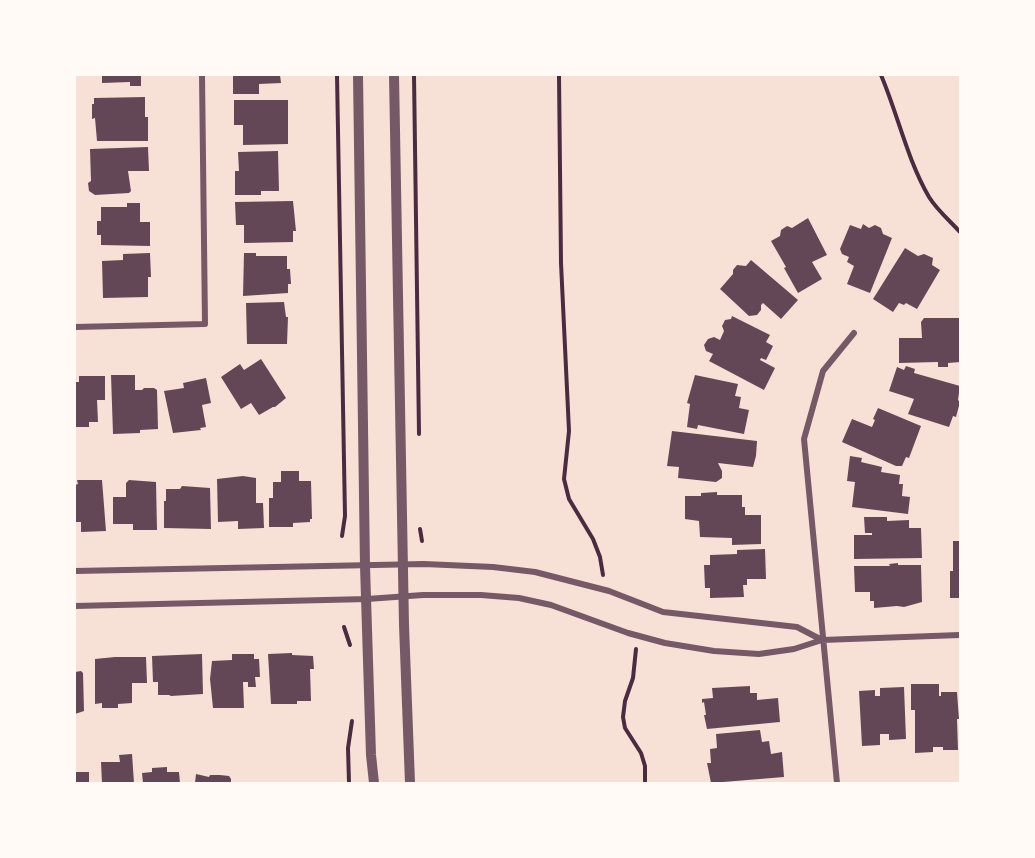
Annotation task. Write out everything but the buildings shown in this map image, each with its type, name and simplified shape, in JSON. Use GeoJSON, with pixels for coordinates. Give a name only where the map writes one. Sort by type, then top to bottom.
{"type":"FeatureCollection","features":[{"type":"Feature","properties":{"kind":"street"},"geometry":{"type":"LineString","coordinates":[[75,327],[205,324],[202,75]]}},
{"type":"Feature","properties":{"kind":"street"},"geometry":{"type":"LineString","coordinates":[[358,75],[365,566],[370,755],[374,783]]}},
{"type":"Feature","properties":{"kind":"street"},"geometry":{"type":"LineString","coordinates":[[394,75],[403,597],[410,783]]}},
{"type":"Feature","properties":{"kind":"street"},"geometry":{"type":"LineString","coordinates":[[837,783],[804,439],[823,371],[854,333]]}},
{"type":"Feature","properties":{"kind":"street"},"geometry":{"type":"LineString","coordinates":[[75,572],[403,565],[494,567],[535,572],[609,591],[663,612],[797,627],[822,640]]}},
{"type":"Feature","properties":{"kind":"street"},"geometry":{"type":"LineString","coordinates":[[75,606],[403,597],[423,594],[481,595],[519,598],[551,605],[628,633],[665,643],[714,651],[759,654],[794,649],[822,640],[960,635]]}},
{"type":"Feature","properties":{"kind":"path"},"geometry":{"type":"LineString","coordinates":[[337,75],[345,516],[342,536]]}},
{"type":"Feature","properties":{"kind":"path"},"geometry":{"type":"LineString","coordinates":[[414,75],[418,444]]}},
{"type":"Feature","properties":{"kind":"path"},"geometry":{"type":"LineString","coordinates":[[559,75],[561,262],[569,431],[564,479],[569,499],[593,539],[600,557],[603,575]]}},
{"type":"Feature","properties":{"kind":"path"},"geometry":{"type":"LineString","coordinates":[[882,75],[909,154],[930,199],[960,232]]}},
{"type":"Feature","properties":{"kind":"path"},"geometry":{"type":"LineString","coordinates":[[420,520],[422,541]]}},
{"type":"Feature","properties":{"kind":"path"},"geometry":{"type":"LineString","coordinates":[[344,627],[351,651]]}},
{"type":"Feature","properties":{"kind":"path"},"geometry":{"type":"LineString","coordinates":[[636,649],[633,678],[625,701],[623,717],[625,728],[641,753],[645,766],[645,783]]}},
{"type":"Feature","properties":{"kind":"path"},"geometry":{"type":"LineString","coordinates":[[349,783],[348,748],[353,714]]}}]}
